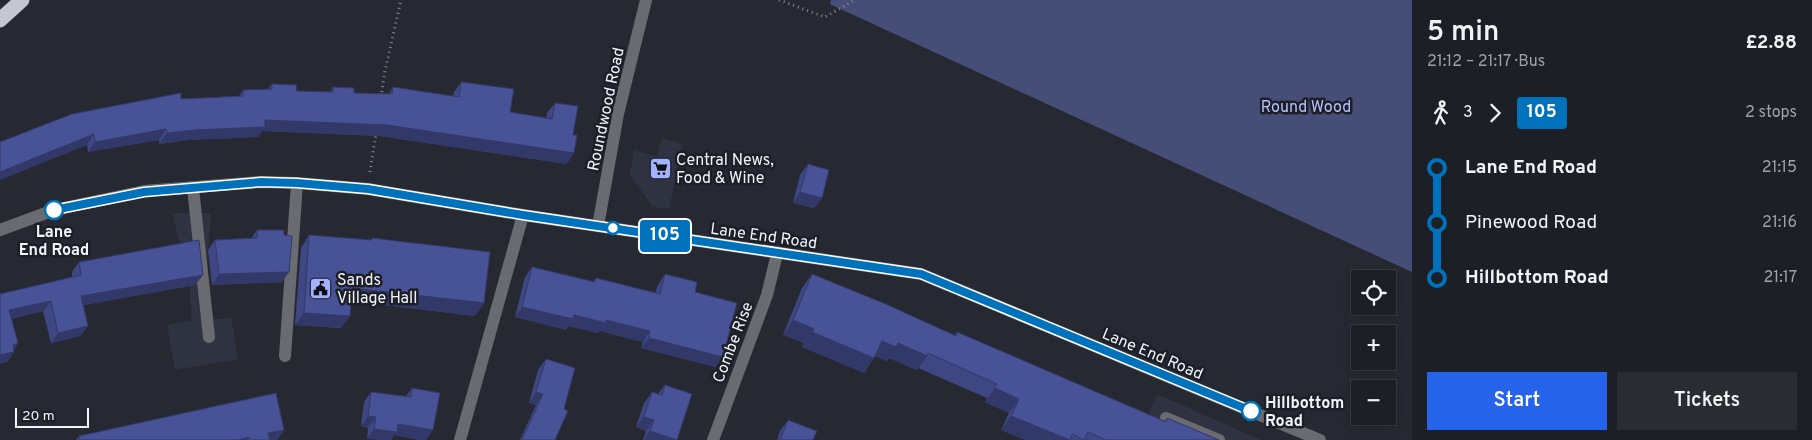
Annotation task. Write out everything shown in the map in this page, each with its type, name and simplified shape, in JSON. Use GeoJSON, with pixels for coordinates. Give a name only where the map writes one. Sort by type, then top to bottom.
{"type":"FeatureCollection","features":[{"type":"Feature","properties":{"kind":"highway"},"geometry":{"type":"LineString","coordinates":[[0,20],[22,0]]}},
{"type":"Feature","properties":{"kind":"street","name":"Roundwood Road"},"geometry":{"type":"LineString","coordinates":[[598,226],[618,114],[646,0]]}},
{"type":"Feature","properties":{"kind":"street","name":"Lane End Road"},"geometry":{"type":"LineString","coordinates":[[0,230],[54,210],[144,192],[261,182],[297,183],[368,189],[523,215],[921,274],[1305,437],[1320,440]]}},
{"type":"Feature","properties":{"kind":"street"},"geometry":{"type":"LineString","coordinates":[[285,356],[297,183]]}},
{"type":"Feature","properties":{"kind":"street"},"geometry":{"type":"LineString","coordinates":[[194,188],[209,337]]}},
{"type":"Feature","properties":{"kind":"street"},"geometry":{"type":"LineString","coordinates":[[460,440],[523,215]]}},
{"type":"Feature","properties":{"kind":"street","name":"Combe Rise"},"geometry":{"type":"LineString","coordinates":[[713,440],[767,295],[777,254]]}},
{"type":"Feature","properties":{"kind":"street"},"geometry":{"type":"LineString","coordinates":[[1166,418],[1219,440]]}},
{"type":"Feature","properties":{"kind":"path"},"geometry":{"type":"LineString","coordinates":[[380,100],[401,0]]}},
{"type":"Feature","properties":{"kind":"path"},"geometry":{"type":"LineString","coordinates":[[778,0],[825,17],[855,0]]}},
{"type":"Feature","properties":{"kind":"path"},"geometry":{"type":"LineString","coordinates":[[368,189],[376,130]]}},
{"type":"Feature","properties":{"kind":"shaded area"},"geometry":{"type":"Polygon","coordinates":[[[662,138],[683,144],[669,209],[653,207],[630,175],[634,150],[657,157],[662,138]]]}},
{"type":"Feature","properties":{"kind":"shaded area"},"geometry":{"type":"Polygon","coordinates":[[[172,213],[211,213],[206,279],[209,320],[231,318],[238,359],[175,370],[167,325],[191,320],[190,283],[172,213]]]}},
{"type":"Feature","properties":{"kind":"shaded area"},"geometry":{"type":"Polygon","coordinates":[[[1157,394],[1261,440],[1138,440],[1157,394]]]}},
{"type":"Feature","properties":{"kind":"green space","name":"Round Wood"},"geometry":{"type":"Polygon","coordinates":[[[831,0],[1412,0],[1412,272],[834,6],[830,4],[831,0]]]}},
{"type":"Feature","properties":{"kind":"building"},"geometry":{"type":"Polygon","coordinates":[[[461,82],[514,89],[510,112],[552,119],[555,103],[578,106],[573,135],[577,135],[574,153],[387,125],[265,120],[265,127],[167,133],[166,129],[95,142],[94,134],[0,172],[0,142],[72,114],[181,93],[181,99],[243,96],[243,90],[272,89],[272,84],[297,85],[296,91],[333,92],[333,87],[354,88],[354,93],[392,94],[393,87],[459,97],[461,82]]]}},
{"type":"Feature","properties":{"kind":"building"},"geometry":{"type":"Polygon","coordinates":[[[808,164],[829,170],[822,198],[800,192],[808,164]]]}},
{"type":"Feature","properties":{"kind":"building"},"geometry":{"type":"Polygon","coordinates":[[[257,230],[284,230],[284,235],[292,236],[289,272],[219,274],[215,240],[257,238],[257,230]]]}},
{"type":"Feature","properties":{"kind":"building"},"geometry":{"type":"Polygon","coordinates":[[[309,235],[372,240],[372,238],[490,252],[484,303],[352,288],[350,316],[304,313],[309,235]]]}},
{"type":"Feature","properties":{"kind":"building"},"geometry":{"type":"Polygon","coordinates":[[[199,240],[203,275],[81,296],[88,326],[58,333],[51,301],[9,310],[18,343],[13,345],[14,352],[0,355],[0,294],[81,275],[79,262],[199,240]]]}},
{"type":"Feature","properties":{"kind":"building"},"geometry":{"type":"Polygon","coordinates":[[[532,267],[595,282],[596,278],[660,294],[665,274],[697,282],[695,292],[737,303],[723,357],[649,338],[650,331],[606,320],[606,323],[574,315],[573,319],[522,307],[532,267]]]}},
{"type":"Feature","properties":{"kind":"building"},"geometry":{"type":"Polygon","coordinates":[[[812,274],[888,305],[956,336],[957,332],[1166,422],[1167,418],[1219,440],[1106,440],[1088,432],[1084,440],[1072,434],[1070,440],[1011,416],[1019,399],[995,388],[997,384],[928,353],[927,356],[898,343],[896,347],[882,341],[874,358],[812,332],[814,329],[793,320],[812,274]]]}},
{"type":"Feature","properties":{"kind":"building"},"geometry":{"type":"Polygon","coordinates":[[[546,359],[575,368],[564,409],[568,411],[555,440],[522,440],[543,394],[536,392],[546,359]]]}},
{"type":"Feature","properties":{"kind":"building"},"geometry":{"type":"Polygon","coordinates":[[[665,385],[692,394],[677,440],[650,431],[654,420],[644,417],[652,392],[662,395],[665,385]]]}},
{"type":"Feature","properties":{"kind":"building"},"geometry":{"type":"Polygon","coordinates":[[[412,388],[440,393],[433,430],[398,424],[397,432],[374,429],[376,417],[368,416],[371,392],[411,397],[412,388]]]}},
{"type":"Feature","properties":{"kind":"building"},"geometry":{"type":"Polygon","coordinates":[[[276,393],[284,430],[268,433],[270,440],[250,440],[249,437],[238,440],[80,440],[79,436],[276,393]]]}},
{"type":"Feature","properties":{"kind":"building"},"geometry":{"type":"Polygon","coordinates":[[[788,420],[817,431],[813,440],[780,440],[788,420]]]}},
{"type":"Feature","properties":{"kind":"bus line","name":"105"},"geometry":{"type":"LineString","coordinates":[[54,210],[144,192],[261,182],[297,183],[368,189],[523,215],[921,274],[1251,411]]}},
{"type":"Feature","properties":{"kind":"place","name":"Central News, Food & Wine"},"geometry":{"type":"Point","coordinates":[660,168]}},
{"type":"Feature","properties":{"kind":"place","name":"Lane End Road"},"geometry":{"type":"Point","coordinates":[54,210]}},
{"type":"Feature","properties":{"kind":"place","name":"Sands Village Hall"},"geometry":{"type":"Point","coordinates":[321,288]}},
{"type":"Feature","properties":{"kind":"place","name":"Hillbottom Road"},"geometry":{"type":"Point","coordinates":[1251,411]}}]}
